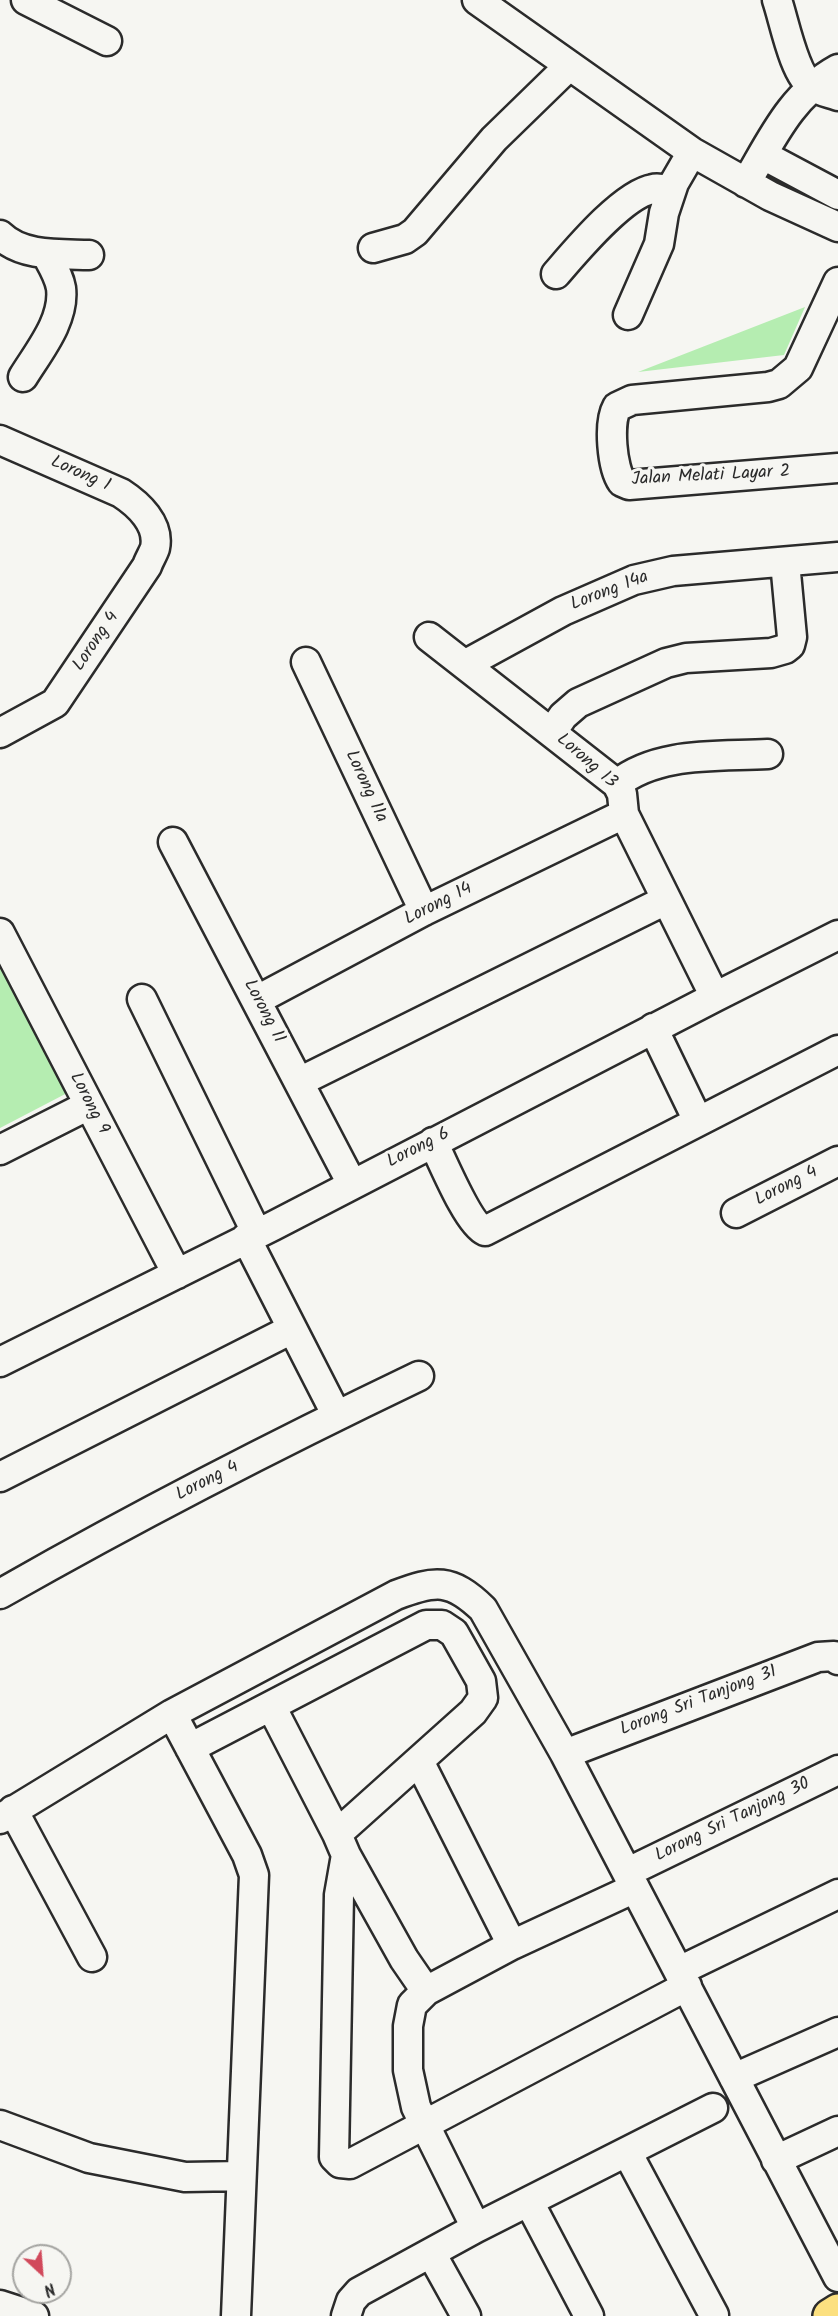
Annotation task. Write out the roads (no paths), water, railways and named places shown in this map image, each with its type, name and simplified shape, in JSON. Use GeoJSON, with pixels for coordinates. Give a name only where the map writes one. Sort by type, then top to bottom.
{"type":"FeatureCollection","features":[{"type":"Feature","properties":{"kind":"main road"},"geometry":{"type":"LineString","coordinates":[[830,2316],[838,2311]]}},
{"type":"Feature","properties":{"kind":"street"},"geometry":{"type":"LineString","coordinates":[[26,0],[107,40]]}},
{"type":"Feature","properties":{"kind":"street"},"geometry":{"type":"LineString","coordinates":[[777,0],[799,69],[825,91]]}},
{"type":"Feature","properties":{"kind":"street"},"geometry":{"type":"LineString","coordinates":[[495,5],[569,66],[692,153],[746,183],[838,227]]}},
{"type":"Feature","properties":{"kind":"street"},"geometry":{"type":"LineString","coordinates":[[374,248],[405,239],[415,232],[494,139],[569,66]]}},
{"type":"Feature","properties":{"kind":"street"},"geometry":{"type":"LineString","coordinates":[[746,183],[789,111],[825,91],[838,69]]}},
{"type":"Feature","properties":{"kind":"street"},"geometry":{"type":"LineString","coordinates":[[628,315],[658,244],[671,191],[692,153]]}},
{"type":"Feature","properties":{"kind":"street"},"geometry":{"type":"LineString","coordinates":[[763,155],[838,195]]}},
{"type":"Feature","properties":{"kind":"street"},"geometry":{"type":"LineString","coordinates":[[556,274],[591,234],[637,195],[657,188],[671,191]]}},
{"type":"Feature","properties":{"kind":"street"},"geometry":{"type":"LineString","coordinates":[[0,235],[15,246],[46,254],[89,255]]}},
{"type":"Feature","properties":{"kind":"street"},"geometry":{"type":"LineString","coordinates":[[23,376],[52,330],[59,308],[61,290],[58,277],[46,254]]}},
{"type":"Feature","properties":{"kind":"street","name":"Jalan Melati Layar 2"},"geometry":{"type":"LineString","coordinates":[[838,282],[798,368],[779,384],[632,400],[617,407],[612,422],[615,470],[622,482],[629,485],[838,468]]}},
{"type":"Feature","properties":{"kind":"street","name":"Lorong 1"},"geometry":{"type":"LineString","coordinates":[[0,440],[121,493],[139,505],[150,523]]}},
{"type":"Feature","properties":{"kind":"street","name":"Lorong 4"},"geometry":{"type":"LineString","coordinates":[[0,733],[47,708],[61,695],[147,566],[155,548],[150,523]]}},
{"type":"Feature","properties":{"kind":"street","name":"Lorong 14a"},"geometry":{"type":"LineString","coordinates":[[466,664],[563,611],[634,580],[673,571],[838,557]]}},
{"type":"Feature","properties":{"kind":"street"},"geometry":{"type":"LineString","coordinates":[[552,732],[563,716],[578,703],[666,663],[686,658],[771,653],[785,649],[790,645],[792,637],[785,562]]}},
{"type":"Feature","properties":{"kind":"street","name":"Lorong 13"},"geometry":{"type":"LineString","coordinates":[[429,637],[617,784],[622,794],[624,814],[715,997]]}},
{"type":"Feature","properties":{"kind":"street","name":"Lorong 11a"},"geometry":{"type":"LineString","coordinates":[[306,662],[424,911]]}},
{"type":"Feature","properties":{"kind":"street"},"geometry":{"type":"LineString","coordinates":[[617,784],[628,775],[666,760],[768,754]]}},
{"type":"Feature","properties":{"kind":"street","name":"Lorong 14"},"geometry":{"type":"LineString","coordinates":[[257,1000],[424,911],[624,814]]}},
{"type":"Feature","properties":{"kind":"street","name":"Lorong 11"},"geometry":{"type":"LineString","coordinates":[[173,842],[352,1184]]}},
{"type":"Feature","properties":{"kind":"street"},"geometry":{"type":"LineString","coordinates":[[299,1082],[666,900]]}},
{"type":"Feature","properties":{"kind":"street","name":"Lorong 9"},"geometry":{"type":"LineString","coordinates":[[0,933],[177,1274]]}},
{"type":"Feature","properties":{"kind":"street","name":"Lorong 6"},"geometry":{"type":"LineString","coordinates":[[0,1362],[252,1236],[838,935]]}},
{"type":"Feature","properties":{"kind":"street"},"geometry":{"type":"LineString","coordinates":[[142,999],[252,1236],[292,1329],[337,1416]]}},
{"type":"Feature","properties":{"kind":"street"},"geometry":{"type":"LineString","coordinates":[[653,1029],[698,1121]]}},
{"type":"Feature","properties":{"kind":"street"},"geometry":{"type":"LineString","coordinates":[[433,1142],[465,1208],[478,1228],[486,1231],[838,1050]]}},
{"type":"Feature","properties":{"kind":"street"},"geometry":{"type":"LineString","coordinates":[[0,1150],[89,1105]]}},
{"type":"Feature","properties":{"kind":"street","name":"Lorong 4"},"geometry":{"type":"LineString","coordinates":[[736,1213],[838,1161]]}},
{"type":"Feature","properties":{"kind":"street"},"geometry":{"type":"LineString","coordinates":[[0,1478],[292,1329]]}},
{"type":"Feature","properties":{"kind":"street","name":"Lorong 4"},"geometry":{"type":"LineString","coordinates":[[0,1594],[90,1543],[419,1376]]}},
{"type":"Feature","properties":{"kind":"street"},"geometry":{"type":"LineString","coordinates":[[92,1957],[6,1814],[172,1714],[396,1595],[424,1584],[446,1585],[467,1593],[483,1610],[565,1754],[776,2160],[830,2242],[838,2277]]}},
{"type":"Feature","properties":{"kind":"street"},"geometry":{"type":"LineString","coordinates":[[190,1748],[426,1625],[442,1625],[454,1634],[481,1681],[483,1698],[473,1712],[419,1761],[341,1844],[334,2157],[340,2163],[350,2164],[424,2125],[683,1978],[838,1894]]}},
{"type":"Feature","properties":{"kind":"street","name":"Lorong Sri Tanjong 31"},"geometry":{"type":"LineString","coordinates":[[565,1754],[818,1657],[836,1658]]}},
{"type":"Feature","properties":{"kind":"street"},"geometry":{"type":"LineString","coordinates":[[271,1706],[341,1844],[404,1959],[426,1991],[412,2005],[408,2026],[410,2086],[424,2125],[476,2228]]}},
{"type":"Feature","properties":{"kind":"street"},"geometry":{"type":"LineString","coordinates":[[172,1714],[247,1855],[254,1875],[236,2316]]}},
{"type":"Feature","properties":{"kind":"street"},"geometry":{"type":"LineString","coordinates":[[419,1761],[512,1946]]}},
{"type":"Feature","properties":{"kind":"street","name":"Lorong Sri Tanjong 30"},"geometry":{"type":"LineString","coordinates":[[426,1991],[838,1770]]}},
{"type":"Feature","properties":{"kind":"street"},"geometry":{"type":"LineString","coordinates":[[734,2078],[838,2032]]}},
{"type":"Feature","properties":{"kind":"street"},"geometry":{"type":"LineString","coordinates":[[346,2316],[351,2301],[359,2292],[476,2228],[713,2108]]}},
{"type":"Feature","properties":{"kind":"street"},"geometry":{"type":"LineString","coordinates":[[0,2126],[89,2158],[185,2176],[241,2176]]}},
{"type":"Feature","properties":{"kind":"street"},"geometry":{"type":"LineString","coordinates":[[776,2160],[838,2131]]}},
{"type":"Feature","properties":{"kind":"street"},"geometry":{"type":"LineString","coordinates":[[627,2152],[714,2315]]}},
{"type":"Feature","properties":{"kind":"street"},"geometry":{"type":"LineString","coordinates":[[529,2202],[589,2316]]}},
{"type":"Feature","properties":{"kind":"street"},"geometry":{"type":"LineString","coordinates":[[431,2253],[466,2316]]}},
{"type":"Feature","properties":{"kind":"street"},"geometry":{"type":"LineString","coordinates":[[0,2305],[34,2316]]}}]}
